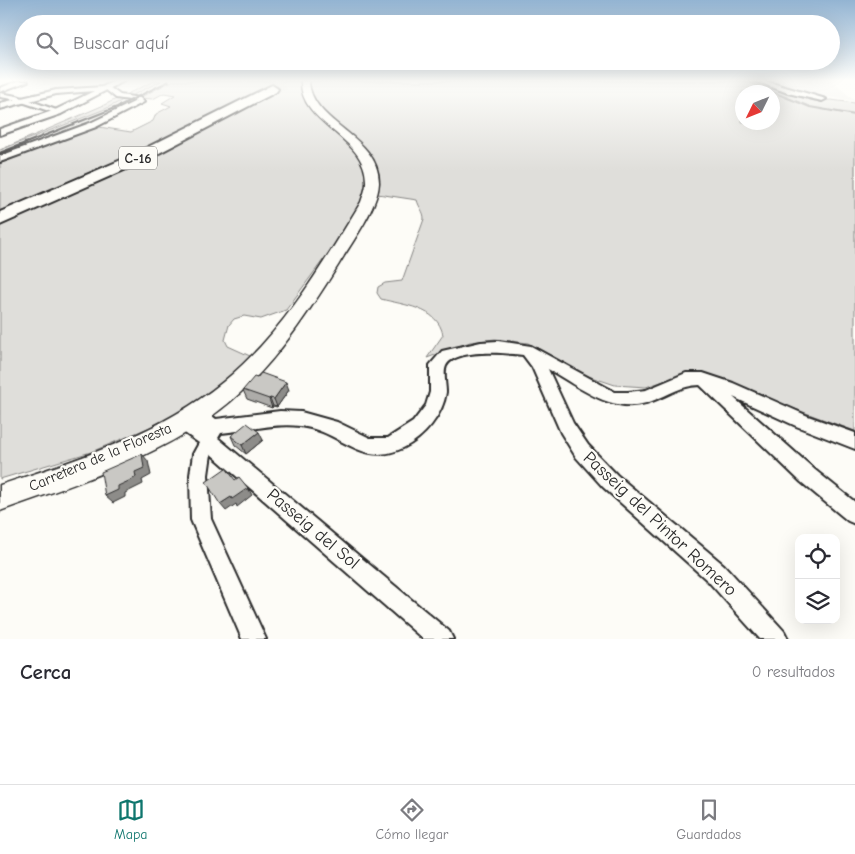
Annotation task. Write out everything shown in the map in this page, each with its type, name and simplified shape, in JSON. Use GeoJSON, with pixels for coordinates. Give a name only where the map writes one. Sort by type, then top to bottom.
{"type":"FeatureCollection","features":[{"type":"Feature","properties":{"kind":"highway","name":"C-16"},"geometry":{"type":"LineString","coordinates":[[0,212],[131,154],[222,111]]}},
{"type":"Feature","properties":{"kind":"highway","name":"C-16"},"geometry":{"type":"LineString","coordinates":[[0,220],[134,160],[227,111]]}},
{"type":"Feature","properties":{"kind":"main road","name":"Carretera de la Floresta"},"geometry":{"type":"LineString","coordinates":[[0,498],[119,452],[190,417],[223,395],[247,373],[301,308],[324,276],[373,191],[374,175],[368,161],[319,111]]}},
{"type":"Feature","properties":{"kind":"street"},"geometry":{"type":"LineString","coordinates":[[52,111],[58,112]]}},
{"type":"Feature","properties":{"kind":"street"},"geometry":{"type":"LineString","coordinates":[[0,159],[93,125],[122,111]]}},
{"type":"Feature","properties":{"kind":"street"},"geometry":{"type":"LineString","coordinates":[[0,132],[58,112]]}},
{"type":"Feature","properties":{"kind":"street"},"geometry":{"type":"LineString","coordinates":[[254,639],[201,520],[198,475],[202,454],[212,433],[281,418],[303,419],[345,434],[370,446],[390,446],[409,435],[426,418],[436,400],[439,383],[438,365],[447,355],[481,347],[520,349],[613,398],[628,399],[648,396],[686,379],[703,379],[727,387],[802,421],[855,440]]}},
{"type":"Feature","properties":{"kind":"street","name":"Passeig del Pintor Romero"},"geometry":{"type":"LineString","coordinates":[[520,349],[538,364],[567,428],[582,451],[610,481],[716,573],[776,639]]}},
{"type":"Feature","properties":{"kind":"street"},"geometry":{"type":"LineString","coordinates":[[703,379],[808,476],[855,514]]}},
{"type":"Feature","properties":{"kind":"street","name":"Passeig del Sol"},"geometry":{"type":"LineString","coordinates":[[190,417],[195,429],[212,433],[441,639]]}},
{"type":"Feature","properties":{"kind":"shaded area"},"geometry":{"type":"Polygon","coordinates":[[[91,111],[100,111],[0,150],[91,111]]]}},
{"type":"Feature","properties":{"kind":"shaded area"},"geometry":{"type":"Polygon","coordinates":[[[100,111],[109,111],[0,155],[0,150],[100,111]]]}},
{"type":"Feature","properties":{"kind":"shaded area"},"geometry":{"type":"Polygon","coordinates":[[[162,111],[735,111],[735,130],[780,130],[780,111],[855,111],[855,431],[708,377],[690,374],[646,387],[615,385],[576,372],[528,343],[495,339],[470,342],[427,358],[443,335],[440,326],[434,318],[418,309],[381,299],[377,293],[378,287],[385,283],[402,281],[424,219],[423,214],[417,200],[371,193],[286,310],[261,319],[244,316],[234,319],[229,325],[225,340],[228,346],[250,356],[225,382],[169,419],[91,452],[0,479],[0,163],[99,127],[131,132],[153,121],[156,114],[162,111]]]}},
{"type":"Feature","properties":{"kind":"building"},"geometry":{"type":"Polygon","coordinates":[[[261,373],[286,382],[274,399],[243,390],[254,377],[257,378],[261,373]]]}},
{"type":"Feature","properties":{"kind":"building"},"geometry":{"type":"Polygon","coordinates":[[[247,423],[259,432],[242,445],[231,436],[247,423]]]}},
{"type":"Feature","properties":{"kind":"building"},"geometry":{"type":"Polygon","coordinates":[[[142,454],[144,468],[135,472],[136,477],[118,486],[118,490],[105,496],[101,472],[142,454]]]}},
{"type":"Feature","properties":{"kind":"building"},"geometry":{"type":"Polygon","coordinates":[[[226,468],[235,480],[239,477],[248,488],[232,499],[231,497],[220,504],[206,482],[226,468]]]}},
{"type":"Feature","properties":{"kind":"waterway"},"geometry":{"type":"LineString","coordinates":[[831,111],[855,115]]}},
{"type":"Feature","properties":{"kind":"railway"},"geometry":{"type":"LineString","coordinates":[[23,144],[107,111]]}},
{"type":"Feature","properties":{"kind":"railway"},"geometry":{"type":"LineString","coordinates":[[0,153],[26,143]]}}]}
